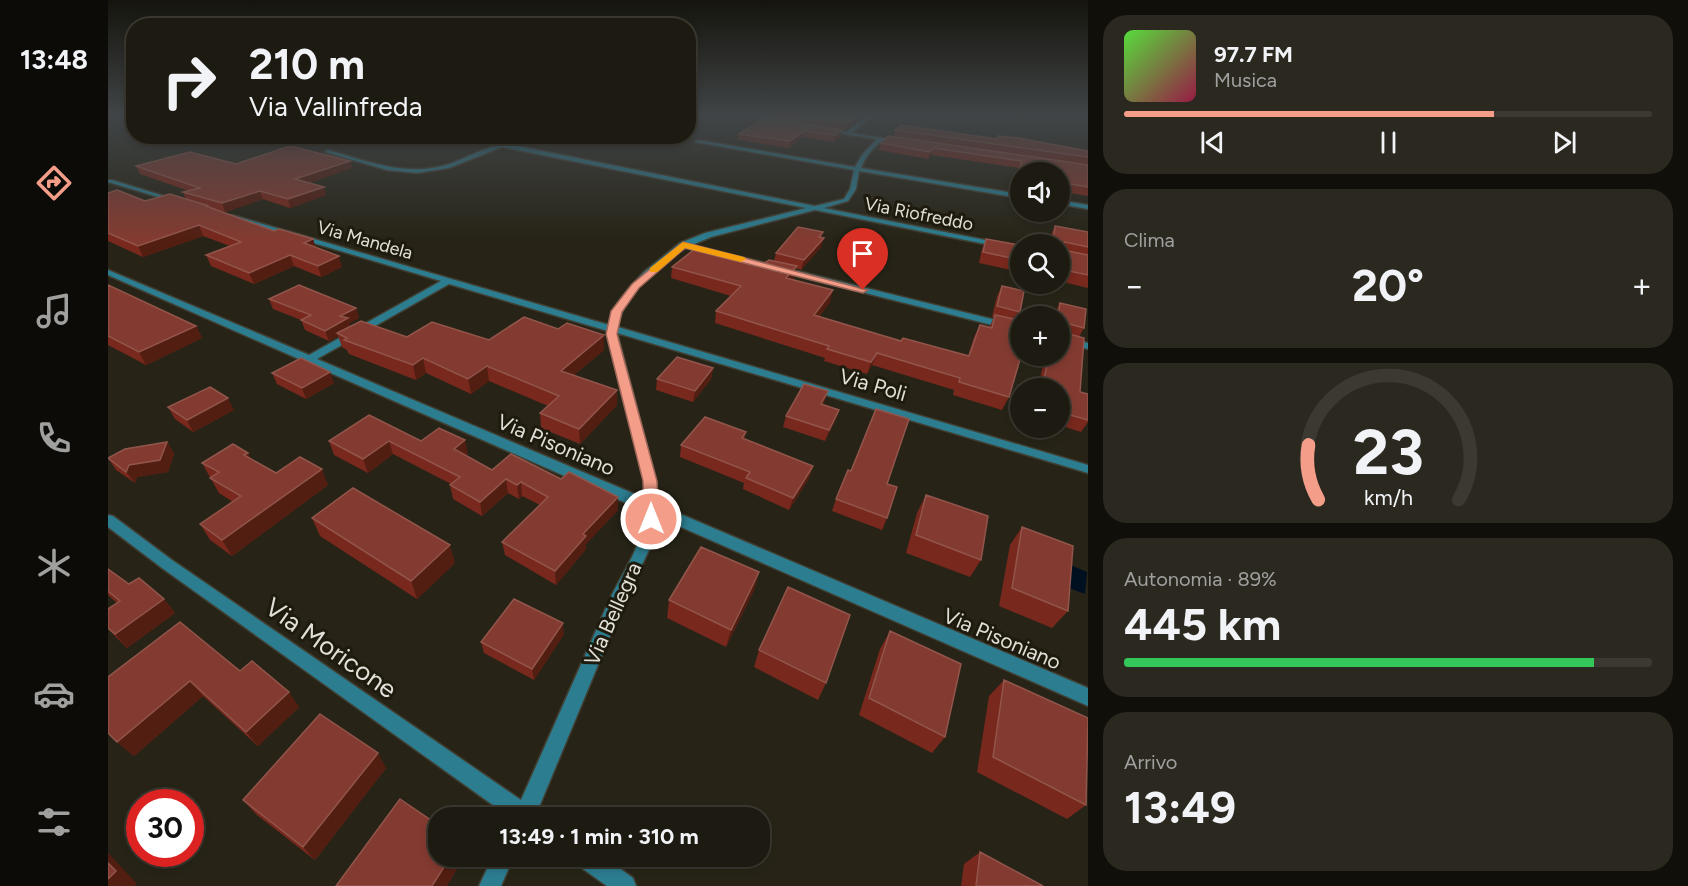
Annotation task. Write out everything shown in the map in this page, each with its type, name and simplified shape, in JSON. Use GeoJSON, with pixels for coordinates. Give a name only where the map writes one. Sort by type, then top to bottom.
{"type":"FeatureCollection","features":[{"type":"Feature","properties":{"kind":"street"},"geometry":{"type":"LineString","coordinates":[[347,157],[396,171],[418,173],[449,167],[470,157]]}},
{"type":"Feature","properties":{"kind":"street","name":"Via Riofreddo"},"geometry":{"type":"LineString","coordinates":[[563,157],[1010,247]]}},
{"type":"Feature","properties":{"kind":"street"},"geometry":{"type":"LineString","coordinates":[[788,157],[1010,194]]}},
{"type":"Feature","properties":{"kind":"street"},"geometry":{"type":"LineString","coordinates":[[612,328],[616,311],[626,296],[683,245],[704,236],[838,203],[849,198],[855,187],[857,169],[863,157]]}},
{"type":"Feature","properties":{"kind":"street"},"geometry":{"type":"LineString","coordinates":[[110,181],[189,204]]}},
{"type":"Feature","properties":{"kind":"street"},"geometry":{"type":"LineString","coordinates":[[1070,204],[1088,207]]}},
{"type":"Feature","properties":{"kind":"street","name":"Via Mandela"},"geometry":{"type":"LineString","coordinates":[[223,214],[612,328]]}},
{"type":"Feature","properties":{"kind":"street"},"geometry":{"type":"LineString","coordinates":[[683,245],[1010,327]]}},
{"type":"Feature","properties":{"kind":"street","name":"Via Pisoniano"},"geometry":{"type":"LineString","coordinates":[[108,272],[1088,697]]}},
{"type":"Feature","properties":{"kind":"street"},"geometry":{"type":"LineString","coordinates":[[309,359],[450,280]]}},
{"type":"Feature","properties":{"kind":"street","name":"Via Poli"},"geometry":{"type":"LineString","coordinates":[[612,328],[1088,468]]}},
{"type":"Feature","properties":{"kind":"street","name":"Via Bellegra"},"geometry":{"type":"LineString","coordinates":[[530,807],[617,600],[642,550],[652,509],[650,481],[628,391],[614,346],[612,328]]}},
{"type":"Feature","properties":{"kind":"street"},"geometry":{"type":"LineString","coordinates":[[1070,342],[1088,346]]}},
{"type":"Feature","properties":{"kind":"street","name":"Via Moricone"},"geometry":{"type":"LineString","coordinates":[[108,520],[512,807]]}},
{"type":"Feature","properties":{"kind":"street"},"geometry":{"type":"LineString","coordinates":[[490,886],[499,867]]}},
{"type":"Feature","properties":{"kind":"street"},"geometry":{"type":"LineString","coordinates":[[599,867],[625,886]]}},
{"type":"Feature","properties":{"kind":"water"},"geometry":{"type":"Polygon","coordinates":[[[1068,564],[1087,572],[1085,594],[1066,587],[1068,564]]]}},
{"type":"Feature","properties":{"kind":"building"},"geometry":{"type":"Polygon","coordinates":[[[169,157],[210,157],[236,164],[256,157],[335,157],[350,161],[295,179],[324,187],[288,199],[260,191],[222,203],[183,192],[200,188],[136,166],[169,157]]]}},
{"type":"Feature","properties":{"kind":"building"},"geometry":{"type":"Polygon","coordinates":[[[997,157],[1035,157],[1067,162],[1022,162],[997,157]]]}},
{"type":"Feature","properties":{"kind":"building"},"geometry":{"type":"Polygon","coordinates":[[[1070,162],[1088,165],[1088,187],[1070,184],[1070,162]]]}},
{"type":"Feature","properties":{"kind":"building"},"geometry":{"type":"Polygon","coordinates":[[[117,190],[145,201],[170,194],[274,231],[279,229],[313,239],[304,243],[339,256],[318,266],[290,255],[249,273],[206,255],[241,242],[199,225],[138,246],[108,233],[108,193],[117,190]]]}},
{"type":"Feature","properties":{"kind":"building"},"geometry":{"type":"Polygon","coordinates":[[[1055,226],[1088,232],[1088,247],[1070,243],[1070,234],[1054,234],[1055,226]]]}},
{"type":"Feature","properties":{"kind":"building"},"geometry":{"type":"Polygon","coordinates":[[[798,227],[823,232],[819,237],[824,238],[804,260],[776,253],[798,227]]]}},
{"type":"Feature","properties":{"kind":"building"},"geometry":{"type":"Polygon","coordinates":[[[986,239],[1010,243],[1010,258],[983,252],[986,239]]]}},
{"type":"Feature","properties":{"kind":"building"},"geometry":{"type":"Polygon","coordinates":[[[696,248],[762,265],[769,260],[797,266],[786,278],[833,290],[814,315],[901,341],[903,338],[969,356],[980,325],[992,328],[995,315],[1010,318],[1010,366],[1018,366],[1015,378],[1010,378],[1009,397],[959,382],[960,378],[877,353],[871,362],[827,349],[829,346],[716,311],[741,286],[672,267],[696,248]]]}},
{"type":"Feature","properties":{"kind":"building"},"geometry":{"type":"Polygon","coordinates":[[[1070,251],[1088,255],[1088,275],[1070,271],[1070,251]]]}},
{"type":"Feature","properties":{"kind":"building"},"geometry":{"type":"Polygon","coordinates":[[[108,285],[196,326],[139,352],[108,336],[108,285]]]}},
{"type":"Feature","properties":{"kind":"building"},"geometry":{"type":"Polygon","coordinates":[[[299,285],[356,308],[340,316],[348,318],[325,331],[301,320],[311,315],[269,299],[299,285]]]}},
{"type":"Feature","properties":{"kind":"building"},"geometry":{"type":"Polygon","coordinates":[[[1002,286],[1010,288],[1010,294],[1023,294],[1021,306],[1010,306],[1010,309],[997,306],[1002,286]]]}},
{"type":"Feature","properties":{"kind":"building"},"geometry":{"type":"Polygon","coordinates":[[[1060,303],[1086,309],[1084,328],[1070,324],[1070,306],[1060,306],[1060,303]]]}},
{"type":"Feature","properties":{"kind":"building"},"geometry":{"type":"Polygon","coordinates":[[[524,317],[558,329],[567,323],[604,335],[561,371],[617,390],[579,429],[540,413],[559,396],[487,366],[468,379],[423,358],[413,365],[344,340],[347,338],[337,333],[361,321],[407,337],[432,322],[489,340],[524,317]]]}},
{"type":"Feature","properties":{"kind":"building"},"geometry":{"type":"Polygon","coordinates":[[[1070,334],[1084,338],[1080,392],[1088,394],[1088,420],[1070,415],[1070,378],[1044,378],[1047,366],[1070,366],[1070,334]]]}},
{"type":"Feature","properties":{"kind":"building"},"geometry":{"type":"Polygon","coordinates":[[[677,357],[713,368],[695,391],[657,379],[677,357]]]}},
{"type":"Feature","properties":{"kind":"building"},"geometry":{"type":"Polygon","coordinates":[[[301,358],[330,372],[302,388],[272,373],[301,358]]]}},
{"type":"Feature","properties":{"kind":"building"},"geometry":{"type":"Polygon","coordinates":[[[804,384],[828,391],[821,404],[839,410],[829,430],[786,416],[804,384]]]}},
{"type":"Feature","properties":{"kind":"building"},"geometry":{"type":"Polygon","coordinates":[[[210,387],[228,398],[187,420],[168,407],[210,387]]]}},
{"type":"Feature","properties":{"kind":"building"},"geometry":{"type":"Polygon","coordinates":[[[876,409],[909,419],[887,484],[897,487],[887,518],[836,499],[848,470],[851,471],[876,409]]]}},
{"type":"Feature","properties":{"kind":"building"},"geometry":{"type":"Polygon","coordinates":[[[369,415],[421,441],[439,428],[465,440],[454,449],[492,470],[511,454],[561,479],[569,472],[618,497],[583,534],[586,536],[555,571],[502,542],[548,497],[521,482],[517,485],[506,479],[480,502],[450,485],[460,477],[389,441],[363,459],[329,441],[369,415]]]}},
{"type":"Feature","properties":{"kind":"building"},"geometry":{"type":"Polygon","coordinates":[[[705,417],[746,432],[742,438],[813,466],[793,498],[746,478],[750,472],[681,445],[705,417]]]}},
{"type":"Feature","properties":{"kind":"building"},"geometry":{"type":"Polygon","coordinates":[[[167,442],[160,460],[129,465],[126,472],[108,458],[125,449],[167,442]]]}},
{"type":"Feature","properties":{"kind":"building"},"geometry":{"type":"Polygon","coordinates":[[[233,444],[248,453],[244,455],[276,473],[300,457],[322,469],[222,540],[200,524],[241,496],[210,478],[219,472],[202,463],[233,444]]]}},
{"type":"Feature","properties":{"kind":"building"},"geometry":{"type":"Polygon","coordinates":[[[353,488],[450,545],[411,581],[312,518],[353,488]]]}},
{"type":"Feature","properties":{"kind":"building"},"geometry":{"type":"Polygon","coordinates":[[[926,495],[988,516],[981,560],[916,535],[926,495]]]}},
{"type":"Feature","properties":{"kind":"building"},"geometry":{"type":"Polygon","coordinates":[[[1022,527],[1073,546],[1068,611],[1012,588],[1022,527]]]}},
{"type":"Feature","properties":{"kind":"building"},"geometry":{"type":"Polygon","coordinates":[[[701,547],[759,572],[731,630],[669,600],[701,547]]]}},
{"type":"Feature","properties":{"kind":"building"},"geometry":{"type":"Polygon","coordinates":[[[108,569],[129,584],[139,578],[164,599],[115,634],[108,628],[108,609],[120,601],[108,591],[108,569]]]}},
{"type":"Feature","properties":{"kind":"building"},"geometry":{"type":"Polygon","coordinates":[[[788,587],[850,615],[826,683],[759,650],[788,587]]]}},
{"type":"Feature","properties":{"kind":"building"},"geometry":{"type":"Polygon","coordinates":[[[514,599],[563,623],[532,669],[481,642],[514,599]]]}},
{"type":"Feature","properties":{"kind":"building"},"geometry":{"type":"Polygon","coordinates":[[[180,622],[240,671],[252,661],[289,692],[246,732],[190,681],[117,742],[108,733],[108,677],[180,622]]]}},
{"type":"Feature","properties":{"kind":"building"},"geometry":{"type":"Polygon","coordinates":[[[890,631],[961,664],[945,737],[869,698],[890,631]]]}},
{"type":"Feature","properties":{"kind":"building"},"geometry":{"type":"Polygon","coordinates":[[[1004,680],[1088,718],[1086,805],[993,757],[1004,680]]]}},
{"type":"Feature","properties":{"kind":"building"},"geometry":{"type":"Polygon","coordinates":[[[320,714],[378,753],[303,847],[243,800],[320,714]]]}},
{"type":"Feature","properties":{"kind":"building"},"geometry":{"type":"Polygon","coordinates":[[[400,799],[428,818],[428,867],[444,867],[432,886],[336,886],[400,799]]]}},
{"type":"Feature","properties":{"kind":"building"},"geometry":{"type":"Polygon","coordinates":[[[980,852],[1043,886],[976,886],[980,852]]]}},
{"type":"Feature","properties":{"kind":"building"},"geometry":{"type":"Polygon","coordinates":[[[108,863],[116,871],[108,879],[108,863]]]}},
{"type":"Feature","properties":{"kind":"slow traffic"},"geometry":{"type":"LineString","coordinates":[[653,270],[683,245],[741,259]]}},
{"type":"Feature","properties":{"kind":"route"},"geometry":{"type":"LineString","coordinates":[[651,519],[650,481],[612,334],[612,322],[616,311],[626,296],[659,264],[683,245],[863,290]]}}]}
